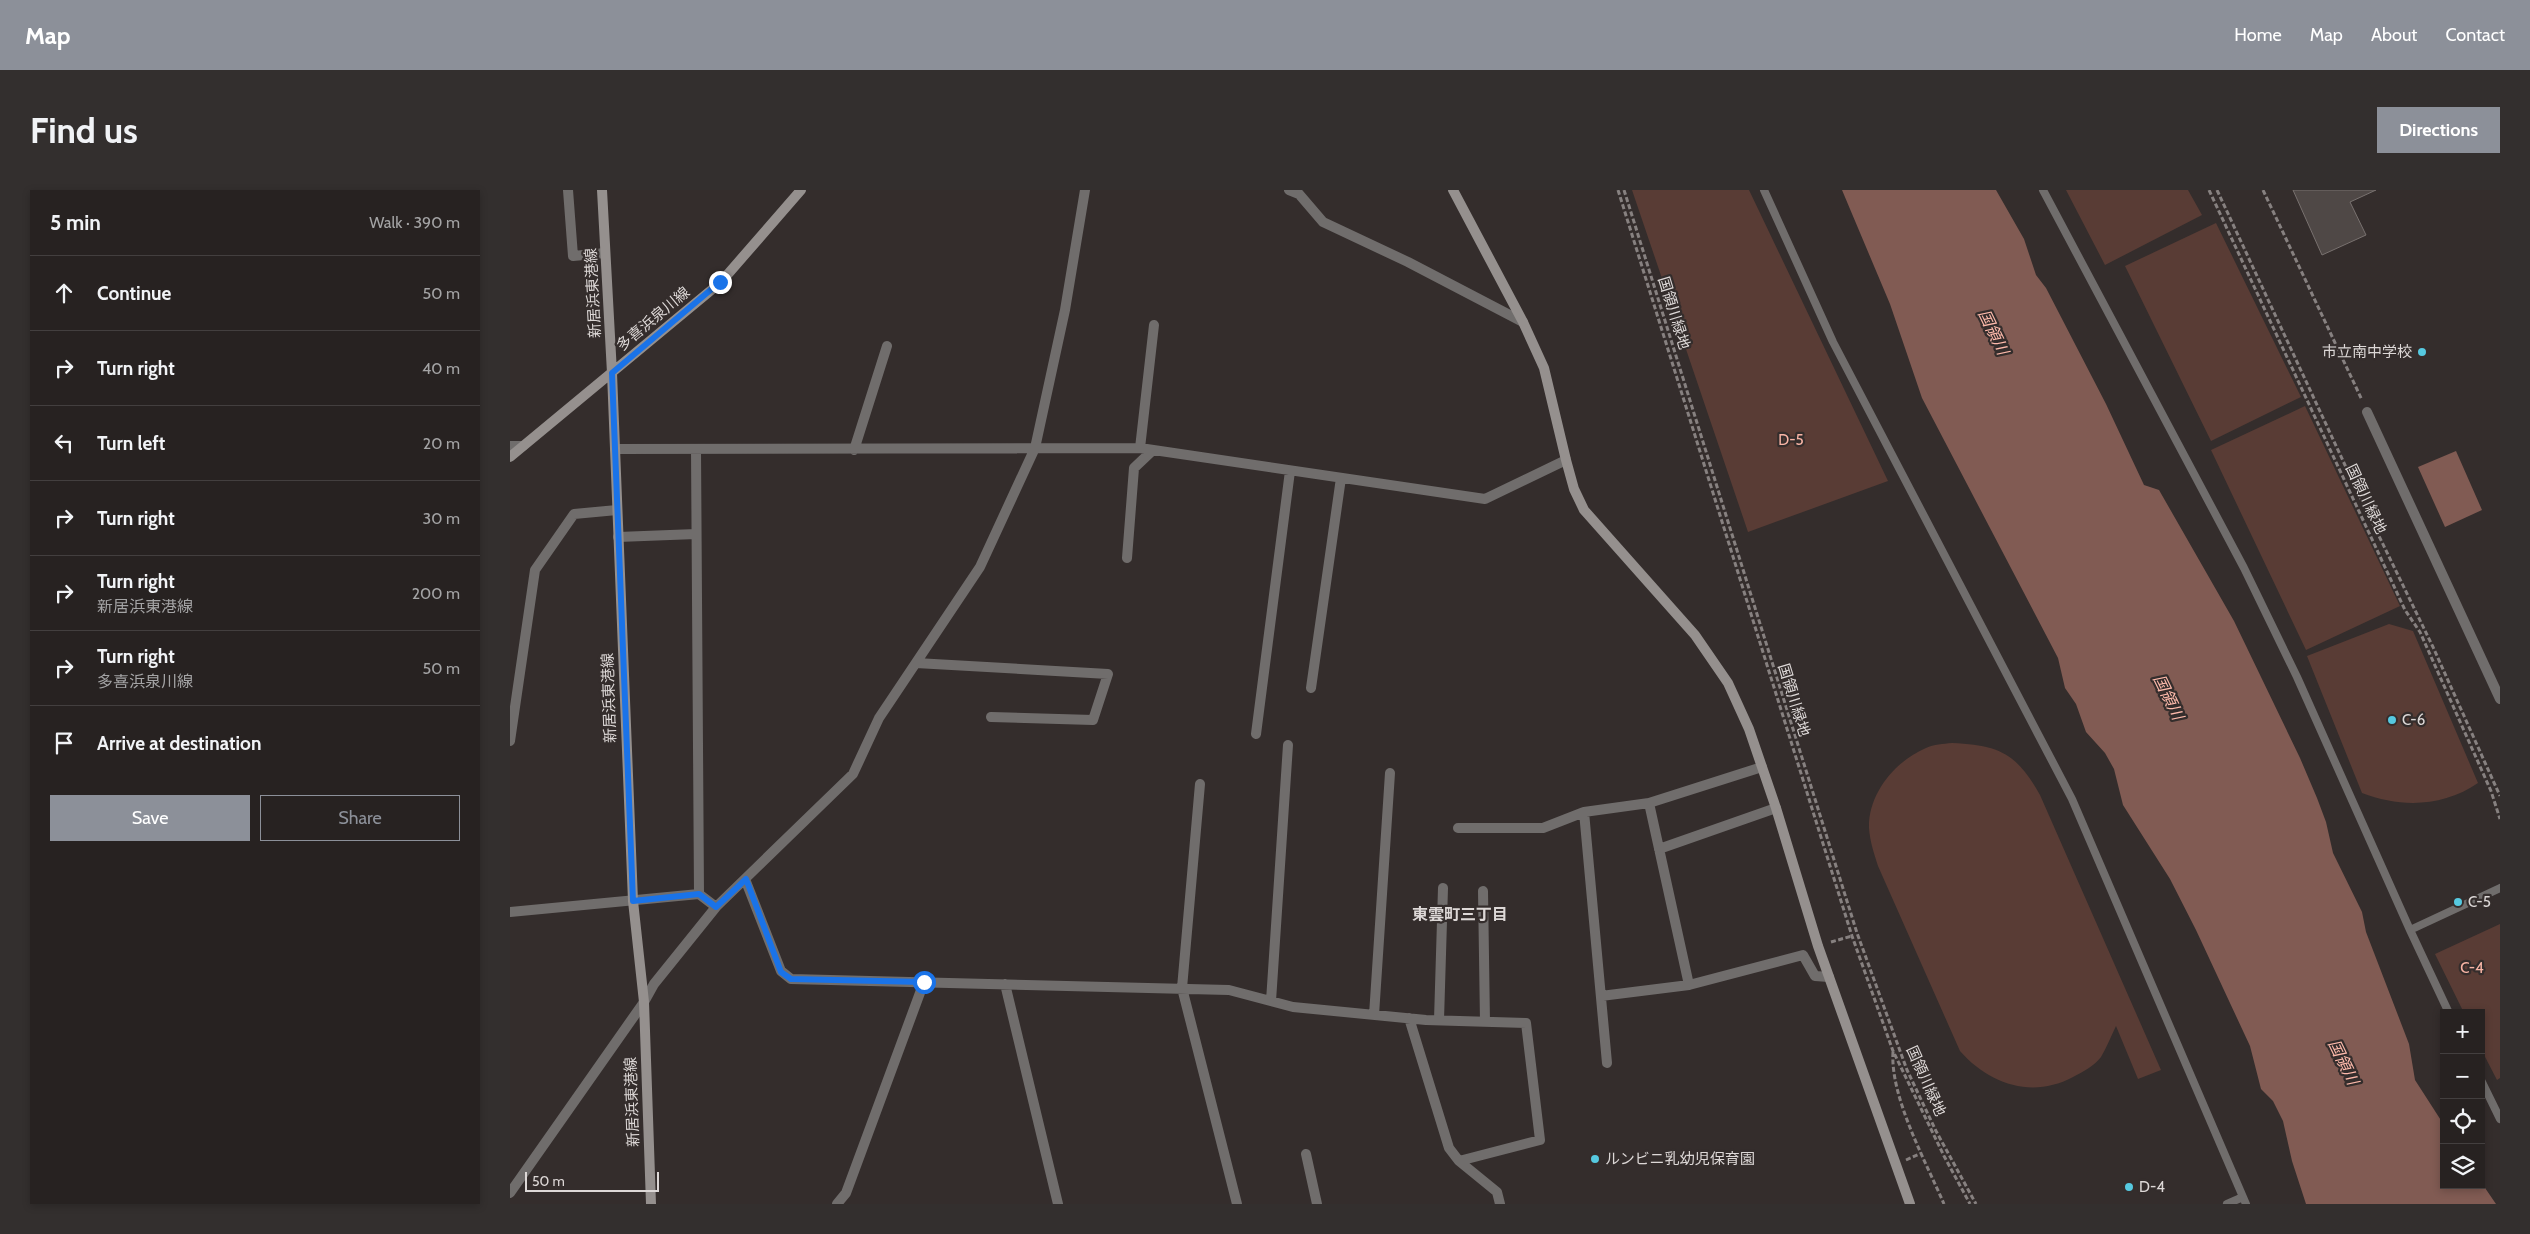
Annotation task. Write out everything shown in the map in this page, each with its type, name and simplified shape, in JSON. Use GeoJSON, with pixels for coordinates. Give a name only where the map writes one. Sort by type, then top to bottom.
{"type":"FeatureCollection","features":[{"type":"Feature","properties":{"kind":"main road","name":"新居浜東港線"},"geometry":{"type":"LineString","coordinates":[[602,190],[612,373],[633,901],[644,1002],[651,1204]]}},
{"type":"Feature","properties":{"kind":"main road","name":"多喜浜泉川線"},"geometry":{"type":"LineString","coordinates":[[510,457],[720,282],[802,190]]}},
{"type":"Feature","properties":{"kind":"main road"},"geometry":{"type":"LineString","coordinates":[[1452,190],[1523,322],[1544,368],[1574,489],[1584,510],[1695,635],[1728,683],[1749,729],[1776,808],[1818,946],[1910,1204]]}},
{"type":"Feature","properties":{"kind":"street"},"geometry":{"type":"LineString","coordinates":[[568,190],[573,256],[606,253]]}},
{"type":"Feature","properties":{"kind":"street"},"geometry":{"type":"LineString","coordinates":[[510,1193],[644,1002],[654,984],[716,907],[853,774],[879,718],[980,567],[1035,448],[1066,310],[1085,190]]}},
{"type":"Feature","properties":{"kind":"street"},"geometry":{"type":"LineString","coordinates":[[1289,190],[1300,194],[1323,222],[1408,262],[1523,322]]}},
{"type":"Feature","properties":{"kind":"street"},"geometry":{"type":"LineString","coordinates":[[1140,448],[1154,325]]}},
{"type":"Feature","properties":{"kind":"street"},"geometry":{"type":"LineString","coordinates":[[854,450],[887,346]]}},
{"type":"Feature","properties":{"kind":"street"},"geometry":{"type":"LineString","coordinates":[[2367,412],[2500,699]]}},
{"type":"Feature","properties":{"kind":"street"},"geometry":{"type":"LineString","coordinates":[[510,446],[522,446]]}},
{"type":"Feature","properties":{"kind":"street"},"geometry":{"type":"LineString","coordinates":[[615,449],[1140,448],[1484,499],[1566,460]]}},
{"type":"Feature","properties":{"kind":"street"},"geometry":{"type":"LineString","coordinates":[[696,450],[699,894]]}},
{"type":"Feature","properties":{"kind":"street"},"geometry":{"type":"LineString","coordinates":[[1127,558],[1134,468],[1153,450]]}},
{"type":"Feature","properties":{"kind":"street"},"geometry":{"type":"LineString","coordinates":[[1256,734],[1290,471]]}},
{"type":"Feature","properties":{"kind":"street"},"geometry":{"type":"LineString","coordinates":[[1311,688],[1341,478]]}},
{"type":"Feature","properties":{"kind":"street"},"geometry":{"type":"LineString","coordinates":[[510,741],[535,570],[574,514],[617,510]]}},
{"type":"Feature","properties":{"kind":"street"},"geometry":{"type":"LineString","coordinates":[[618,537],[696,534]]}},
{"type":"Feature","properties":{"kind":"street"},"geometry":{"type":"LineString","coordinates":[[916,663],[1108,674],[1093,720],[992,717]]}},
{"type":"Feature","properties":{"kind":"street"},"geometry":{"type":"LineString","coordinates":[[1271,1001],[1288,745]]}},
{"type":"Feature","properties":{"kind":"street"},"geometry":{"type":"LineString","coordinates":[[1458,828],[1543,828],[1584,812],[1649,803],[1762,767]]}},
{"type":"Feature","properties":{"kind":"street"},"geometry":{"type":"LineString","coordinates":[[1374,1015],[1390,773]]}},
{"type":"Feature","properties":{"kind":"street"},"geometry":{"type":"LineString","coordinates":[[1200,784],[1182,988],[1237,1204]]}},
{"type":"Feature","properties":{"kind":"street"},"geometry":{"type":"LineString","coordinates":[[1649,803],[1689,985]]}},
{"type":"Feature","properties":{"kind":"street"},"geometry":{"type":"LineString","coordinates":[[1659,849],[1776,808]]}},
{"type":"Feature","properties":{"kind":"street"},"geometry":{"type":"LineString","coordinates":[[1584,812],[1607,1063]]}},
{"type":"Feature","properties":{"kind":"street"},"geometry":{"type":"LineString","coordinates":[[746,879],[781,972],[791,979],[1228,990],[1293,1007],[1409,1018],[1526,1023],[1540,1140],[1459,1161]]}},
{"type":"Feature","properties":{"kind":"street"},"geometry":{"type":"LineString","coordinates":[[1439,1020],[1443,888]]}},
{"type":"Feature","properties":{"kind":"street"},"geometry":{"type":"LineString","coordinates":[[1483,891],[1485,1022]]}},
{"type":"Feature","properties":{"kind":"street"},"geometry":{"type":"LineString","coordinates":[[510,912],[699,894],[716,907]]}},
{"type":"Feature","properties":{"kind":"street"},"geometry":{"type":"LineString","coordinates":[[1601,996],[1689,985],[1803,955],[1815,976],[1829,977]]}},
{"type":"Feature","properties":{"kind":"street"},"geometry":{"type":"LineString","coordinates":[[837,1204],[846,1193],[924,982]]}},
{"type":"Feature","properties":{"kind":"street"},"geometry":{"type":"LineString","coordinates":[[1005,984],[1058,1204]]}},
{"type":"Feature","properties":{"kind":"street"},"geometry":{"type":"LineString","coordinates":[[1409,1018],[1449,1148],[1459,1161],[1497,1192],[1500,1204]]}},
{"type":"Feature","properties":{"kind":"street"},"geometry":{"type":"LineString","coordinates":[[1306,1154],[1316,1204]]}},
{"type":"Feature","properties":{"kind":"lane"},"geometry":{"type":"LineString","coordinates":[[1764,190],[1842,359],[2072,800],[2244,1201],[2227,1204]]}},
{"type":"Feature","properties":{"kind":"lane"},"geometry":{"type":"LineString","coordinates":[[2043,190],[2244,568],[2297,676],[2447,1009]]}},
{"type":"Feature","properties":{"kind":"lane"},"geometry":{"type":"LineString","coordinates":[[2410,930],[2500,888]]}},
{"type":"Feature","properties":{"kind":"lane"},"geometry":{"type":"LineString","coordinates":[[2485,1088],[2500,1119]]}},
{"type":"Feature","properties":{"kind":"path"},"geometry":{"type":"LineString","coordinates":[[1618,190],[1852,936],[1893,1052],[1944,1156],[1970,1204]]}},
{"type":"Feature","properties":{"kind":"path","name":"国領川緑地"},"geometry":{"type":"LineString","coordinates":[[1624,190],[1857,933],[1907,1070],[1936,1131],[1976,1204]]}},
{"type":"Feature","properties":{"kind":"path","name":"国領川緑地"},"geometry":{"type":"LineString","coordinates":[[2209,190],[2405,610],[2420,632],[2491,791],[2500,819]]}},
{"type":"Feature","properties":{"kind":"path"},"geometry":{"type":"LineString","coordinates":[[2217,190],[2358,493],[2433,647],[2500,796]]}},
{"type":"Feature","properties":{"kind":"path"},"geometry":{"type":"LineString","coordinates":[[2263,190],[2367,412]]}},
{"type":"Feature","properties":{"kind":"path"},"geometry":{"type":"LineString","coordinates":[[1818,946],[1852,936]]}},
{"type":"Feature","properties":{"kind":"path"},"geometry":{"type":"LineString","coordinates":[[1893,1052],[1892,1068],[1897,1091],[1944,1204]]}},
{"type":"Feature","properties":{"kind":"green space","name":"D-5"},"geometry":{"type":"Polygon","coordinates":[[[1632,190],[1749,190],[1888,481],[1748,532],[1632,190]]]}},
{"type":"Feature","properties":{"kind":"green space"},"geometry":{"type":"Polygon","coordinates":[[[2066,190],[2188,190],[2202,215],[2105,265],[2066,190]]]}},
{"type":"Feature","properties":{"kind":"green space"},"geometry":{"type":"Polygon","coordinates":[[[2216,223],[2301,397],[2211,441],[2125,266],[2216,223]]]}},
{"type":"Feature","properties":{"kind":"green space"},"geometry":{"type":"Polygon","coordinates":[[[2305,406],[2400,606],[2306,650],[2211,450],[2305,406]]]}},
{"type":"Feature","properties":{"kind":"green space","name":"C-6"},"geometry":{"type":"Polygon","coordinates":[[[2389,624],[2413,631],[2478,783],[2451,797],[2422,803],[2407,803],[2377,798],[2362,793],[2307,656],[2389,624]]]}},
{"type":"Feature","properties":{"kind":"green space"},"geometry":{"type":"Polygon","coordinates":[[[1952,743],[1983,746],[2005,754],[2015,761],[2032,781],[2040,795],[2161,1070],[2138,1079],[2116,1026],[2101,1057],[2095,1063],[2084,1071],[2058,1084],[2042,1087],[2012,1085],[1998,1080],[1984,1072],[1960,1051],[1878,866],[1871,843],[1869,828],[1870,815],[1878,791],[1894,770],[1904,761],[1926,748],[1952,743]]]}},
{"type":"Feature","properties":{"kind":"green space","name":"C-4"},"geometry":{"type":"Polygon","coordinates":[[[2500,924],[2500,1078],[2497,1080],[2485,1057],[2485,1009],[2462,1009],[2435,954],[2500,924]]]}},
{"type":"Feature","properties":{"kind":"water","name":"国領川"},"geometry":{"type":"Polygon","coordinates":[[[1842,190],[1996,190],[2024,239],[2036,275],[2046,288],[2106,404],[2144,485],[2159,490],[2234,621],[2300,758],[2326,822],[2333,853],[2362,912],[2366,932],[2409,1044],[2415,1080],[2440,1119],[2440,1189],[2485,1188],[2496,1204],[2306,1204],[2292,1161],[2283,1121],[2273,1101],[2261,1089],[2250,1046],[2170,879],[2123,805],[2114,769],[2105,753],[2086,732],[2076,704],[2065,688],[2058,658],[1922,398],[1890,304],[1842,190]]]}},
{"type":"Feature","properties":{"kind":"water"},"geometry":{"type":"Polygon","coordinates":[[[2456,451],[2482,510],[2445,527],[2418,467],[2456,451]]]}},
{"type":"Feature","properties":{"kind":"building"},"geometry":{"type":"Polygon","coordinates":[[[2293,190],[2376,190],[2350,202],[2366,235],[2322,255],[2293,190]]]}},
{"type":"Feature","properties":{"kind":"place","name":"市立南中学校"},"geometry":{"type":"Point","coordinates":[2422,352]}},
{"type":"Feature","properties":{"kind":"place","name":"C-6"},"geometry":{"type":"Point","coordinates":[2392,720]}},
{"type":"Feature","properties":{"kind":"place","name":"C-5"},"geometry":{"type":"Point","coordinates":[2458,902]}},
{"type":"Feature","properties":{"kind":"place","name":"ルンビニ乳幼児保育園"},"geometry":{"type":"Point","coordinates":[1595,1159]}},
{"type":"Feature","properties":{"kind":"place","name":"D-4"},"geometry":{"type":"Point","coordinates":[2129,1187]}},
{"type":"Feature","properties":{"kind":"district","name":"東雲町三丁目"},"geometry":{"type":"Point","coordinates":[1460,914]}},
{"type":"Feature","properties":{"kind":"route"},"geometry":{"type":"LineString","coordinates":[[720,282],[612,373],[633,901],[699,894],[716,907],[746,879],[781,972],[791,979],[924,982]]}}]}
